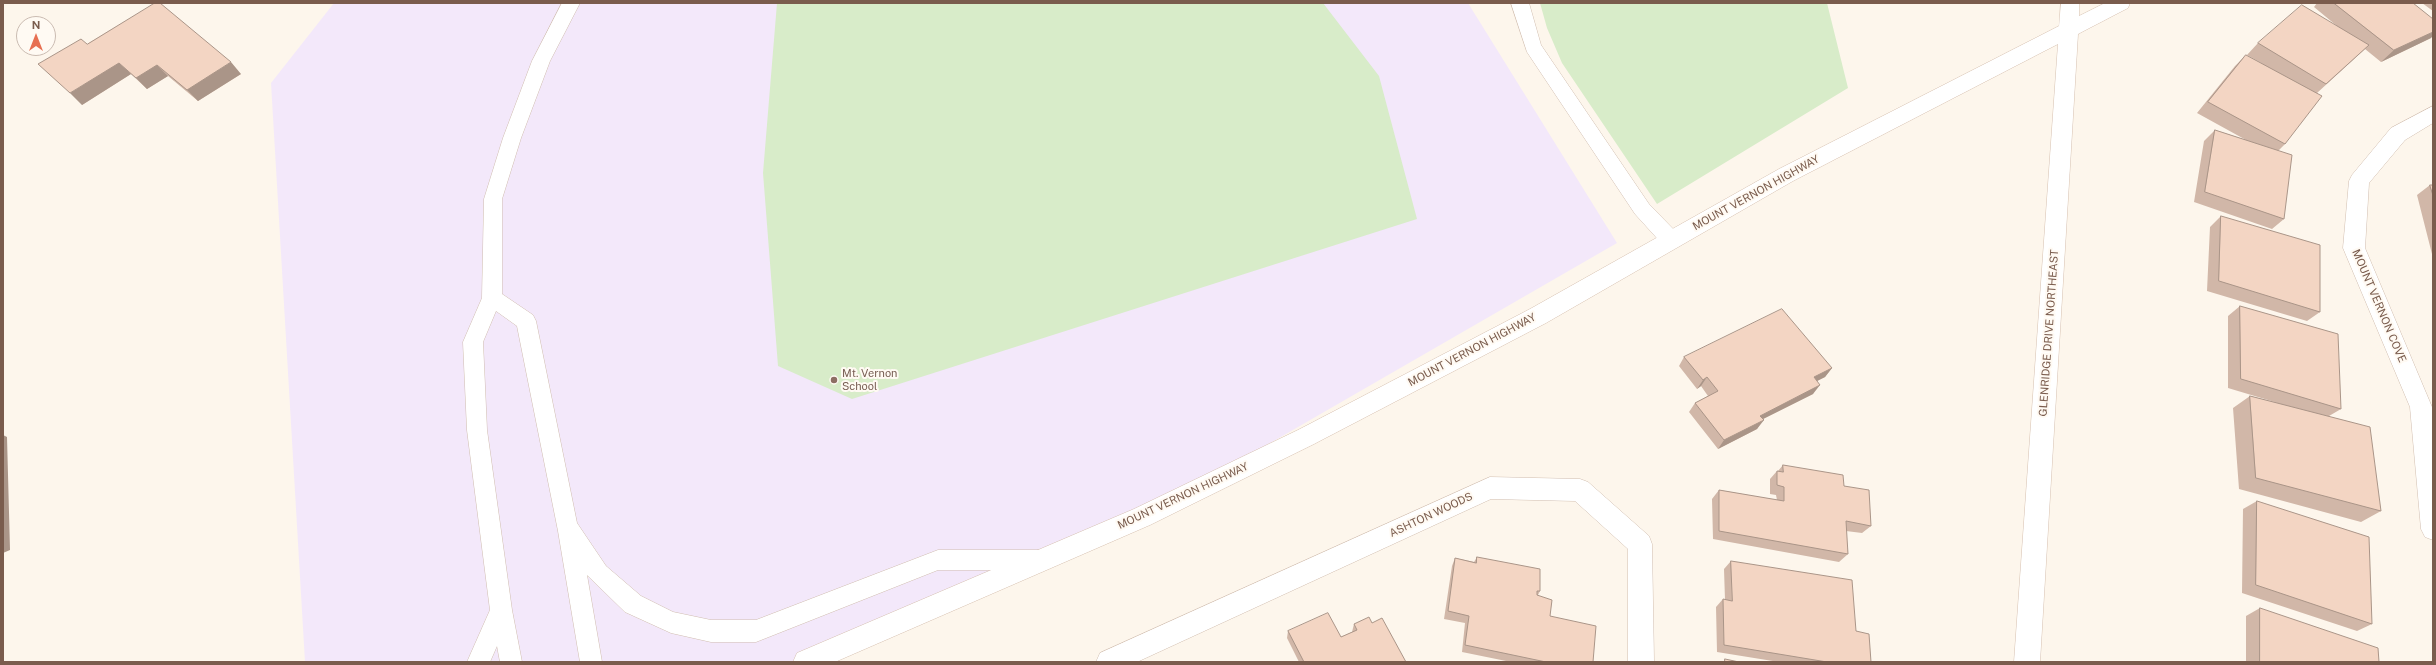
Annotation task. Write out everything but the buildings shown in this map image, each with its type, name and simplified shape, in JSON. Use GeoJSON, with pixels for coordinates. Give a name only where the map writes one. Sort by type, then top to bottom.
{"type":"FeatureCollection","features":[{"type":"Feature","properties":{"kind":"street","name":"GLENRIDGE DRIVE NORTHEAST"},"geometry":{"type":"LineString","coordinates":[[2027,662],[2070,28],[2070,3]]}},
{"type":"Feature","properties":{"kind":"street","name":"MOUNT VERNON HIGHWAY"},"geometry":{"type":"LineString","coordinates":[[806,662],[1142,517],[1306,437],[1538,316],[1786,175],[2121,3]]}},
{"type":"Feature","properties":{"kind":"street","name":"MOUNT VERNON COVE"},"geometry":{"type":"LineString","coordinates":[[2433,114],[2398,134],[2358,181],[2354,248],[2422,407],[2433,529]]}},
{"type":"Feature","properties":{"kind":"street","name":"ASHTON WOODS"},"geometry":{"type":"LineString","coordinates":[[1109,662],[1490,488],[1580,490],[1640,544],[1641,662]]}},
{"type":"Feature","properties":{"kind":"lane"},"geometry":{"type":"LineString","coordinates":[[511,662],[500,610],[477,430],[472,342],[492,298],[493,199],[512,138],[542,61],[571,3]]}},
{"type":"Feature","properties":{"kind":"lane"},"geometry":{"type":"LineString","coordinates":[[1520,3],[1532,47],[1642,209],[1671,240]]}},
{"type":"Feature","properties":{"kind":"lane"},"geometry":{"type":"LineString","coordinates":[[492,298],[526,321],[567,527],[591,662]]}},
{"type":"Feature","properties":{"kind":"lane"},"geometry":{"type":"LineString","coordinates":[[567,527],[598,573],[633,604],[671,622],[711,631],[756,631],[938,560],[1040,560]]}},
{"type":"Feature","properties":{"kind":"lane"},"geometry":{"type":"LineString","coordinates":[[478,662],[500,610]]}},
{"type":"Feature","properties":{"kind":"shaded area","name":"Mt. Vernon School"},"geometry":{"type":"Polygon","coordinates":[[[334,3],[1468,3],[1617,243],[1142,517],[823,662],[305,662],[271,83],[334,3]]]}},
{"type":"Feature","properties":{"kind":"green space"},"geometry":{"type":"Polygon","coordinates":[[[777,3],[1323,3],[1379,76],[1417,219],[852,399],[778,366],[763,173],[777,3]]]}},
{"type":"Feature","properties":{"kind":"green space"},"geometry":{"type":"Polygon","coordinates":[[[1540,3],[1827,3],[1848,88],[1657,204],[1562,63],[1547,28],[1540,3]]]}},
{"type":"Feature","properties":{"kind":"place","name":"Mt. Vernon School"},"geometry":{"type":"Point","coordinates":[834,380]}}]}
